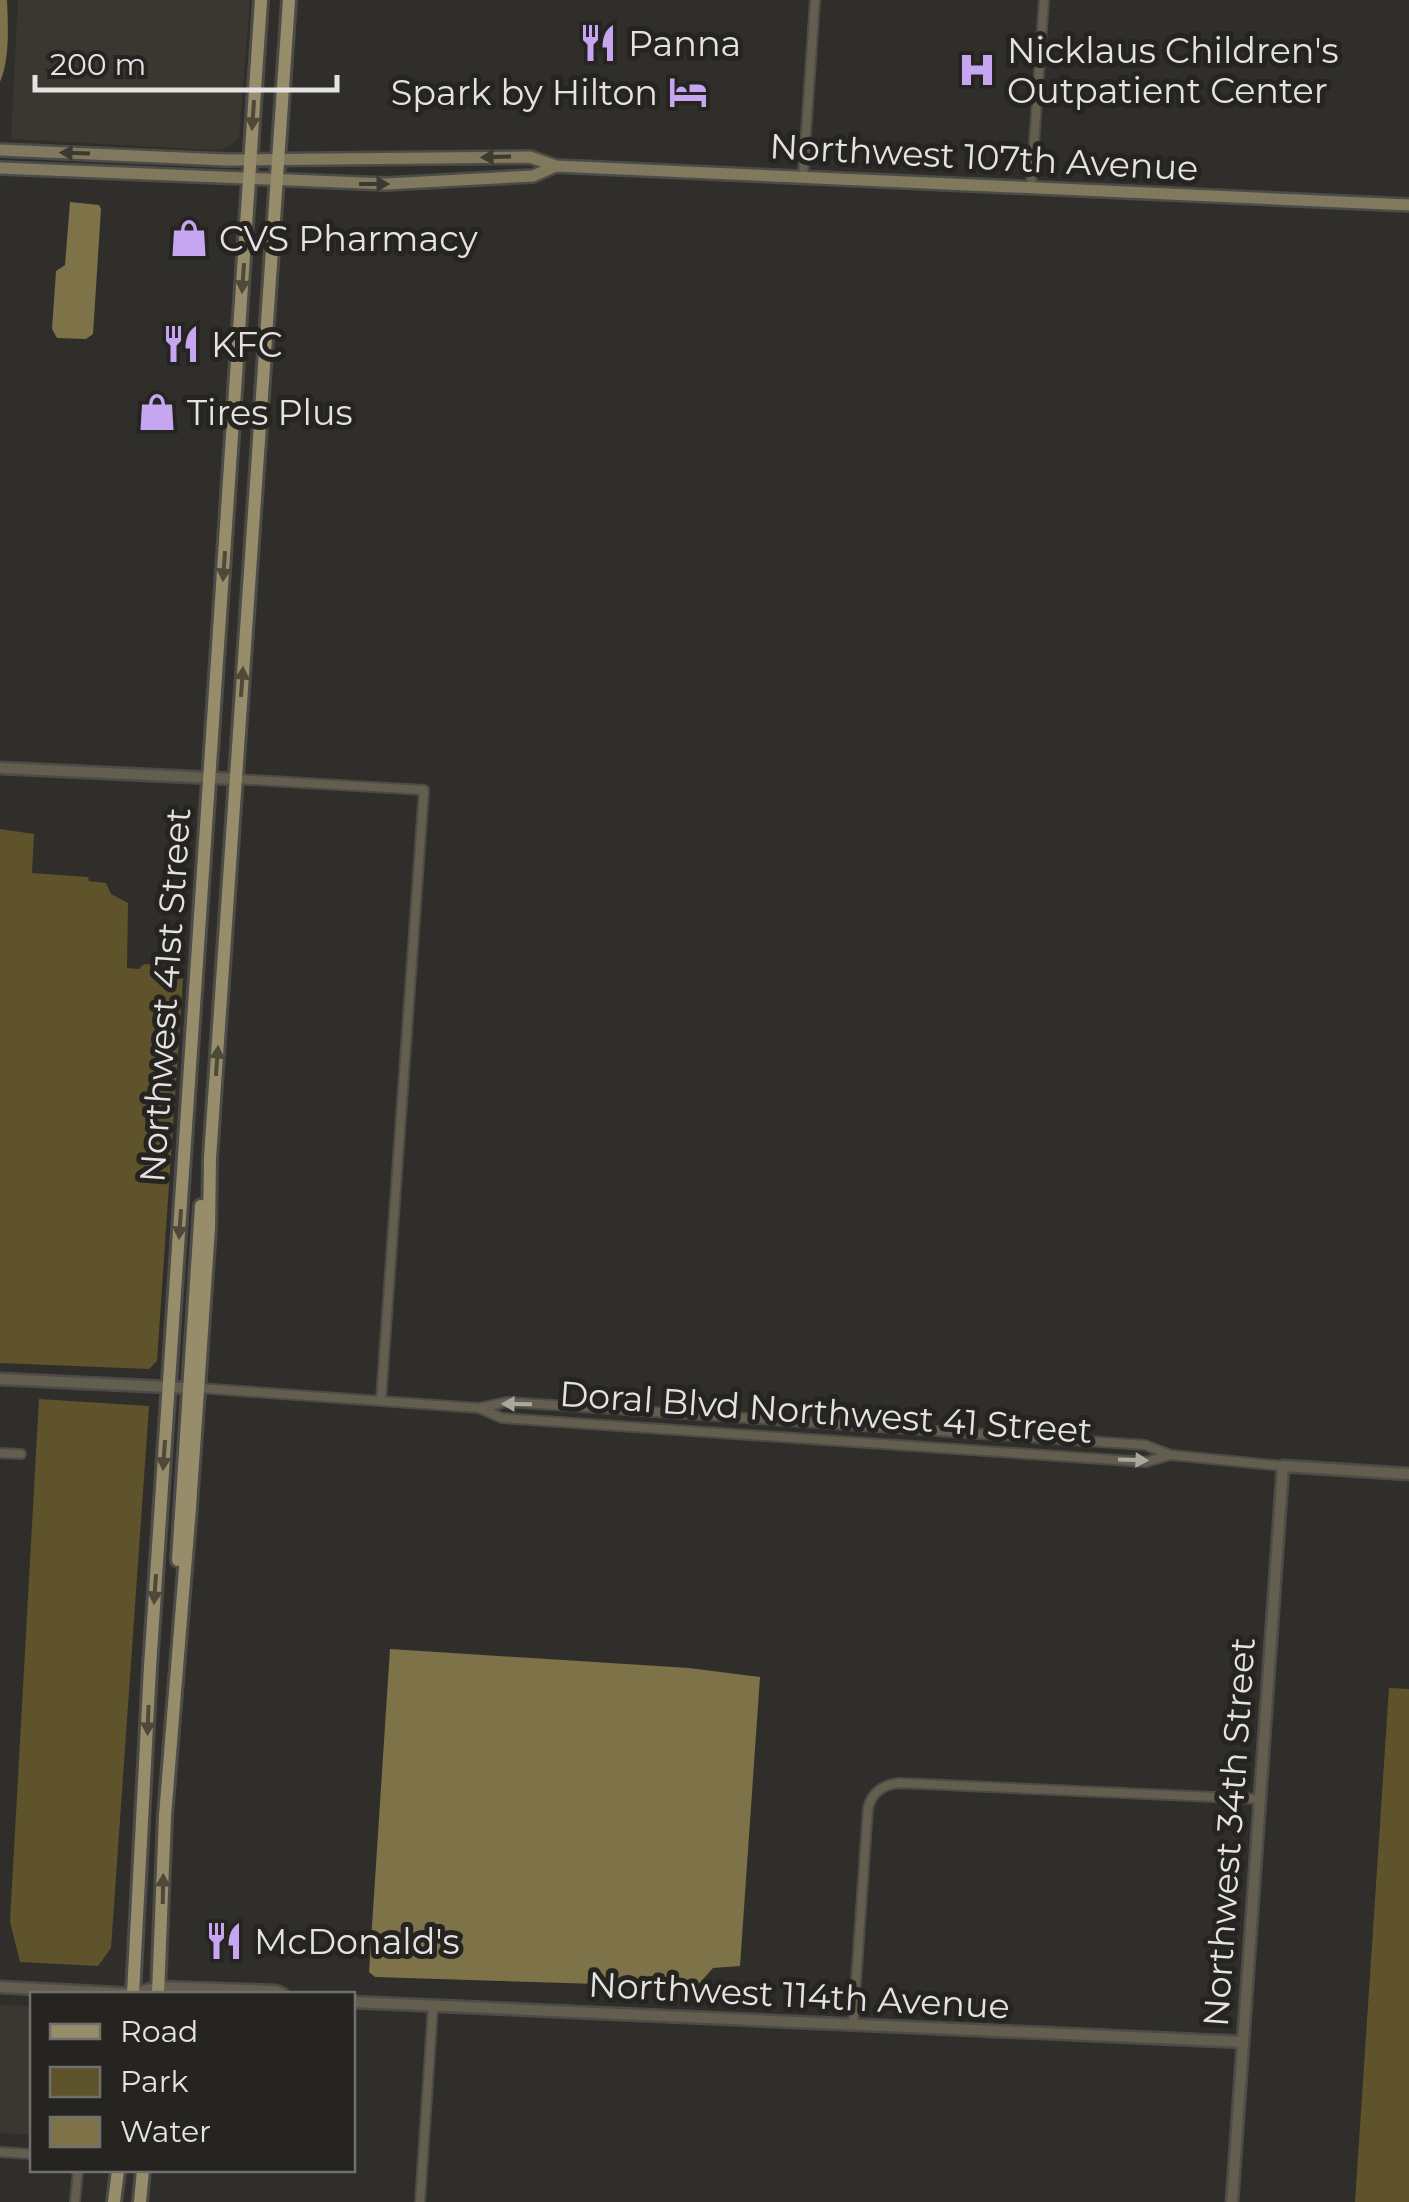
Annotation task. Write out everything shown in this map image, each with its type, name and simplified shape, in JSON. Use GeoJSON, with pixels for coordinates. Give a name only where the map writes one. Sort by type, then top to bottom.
{"type":"FeatureCollection","features":[{"type":"Feature","properties":{"kind":"main road","name":"Northwest 41st Street"},"geometry":{"type":"LineString","coordinates":[[134,1992],[169,1386],[261,0]]}},
{"type":"Feature","properties":{"kind":"main road","name":"Northwest 41st Street"},"geometry":{"type":"LineString","coordinates":[[158,1990],[165,1816],[186,1562],[193,1388],[289,0]]}},
{"type":"Feature","properties":{"kind":"main road","name":"Northwest 107th Avenue"},"geometry":{"type":"LineString","coordinates":[[0,150],[250,160],[513,157],[556,166],[1409,205]]}},
{"type":"Feature","properties":{"kind":"main road","name":"Northwest 107th Avenue"},"geometry":{"type":"LineString","coordinates":[[0,168],[249,181],[446,182],[533,176],[556,166]]}},
{"type":"Feature","properties":{"kind":"main road"},"geometry":{"type":"LineString","coordinates":[[144,1786],[165,1816]]}},
{"type":"Feature","properties":{"kind":"main road"},"geometry":{"type":"LineString","coordinates":[[114,2202],[118,2172]]}},
{"type":"Feature","properties":{"kind":"main road"},"geometry":{"type":"LineString","coordinates":[[140,2202],[143,2172]]}},
{"type":"Feature","properties":{"kind":"street"},"geometry":{"type":"LineString","coordinates":[[803,177],[815,0]]}},
{"type":"Feature","properties":{"kind":"street"},"geometry":{"type":"LineString","coordinates":[[1031,187],[1044,0]]}},
{"type":"Feature","properties":{"kind":"street"},"geometry":{"type":"LineString","coordinates":[[0,768],[424,790],[380,1400]]}},
{"type":"Feature","properties":{"kind":"street"},"geometry":{"type":"LineString","coordinates":[[0,1379],[193,1388]]}},
{"type":"Feature","properties":{"kind":"street","name":"Doral Blvd Northwest 41 Street"},"geometry":{"type":"LineString","coordinates":[[193,1388],[479,1408],[507,1402],[1145,1445],[1170,1455],[1282,1466]]}},
{"type":"Feature","properties":{"kind":"street","name":"Doral Blvd Northwest 41 Street"},"geometry":{"type":"LineString","coordinates":[[479,1408],[502,1418],[1146,1462],[1170,1455]]}},
{"type":"Feature","properties":{"kind":"street"},"geometry":{"type":"LineString","coordinates":[[0,1453],[20,1454]]}},
{"type":"Feature","properties":{"kind":"street"},"geometry":{"type":"LineString","coordinates":[[1282,1466],[1409,1474]]}},
{"type":"Feature","properties":{"kind":"street","name":"Northwest 34th Street"},"geometry":{"type":"LineString","coordinates":[[1232,2202],[1282,1466]]}},
{"type":"Feature","properties":{"kind":"street"},"geometry":{"type":"LineString","coordinates":[[853,2025],[868,1808],[875,1793],[889,1784],[1259,1800]]}},
{"type":"Feature","properties":{"kind":"street"},"geometry":{"type":"LineString","coordinates":[[0,1987],[96,1992]]}},
{"type":"Feature","properties":{"kind":"street"},"geometry":{"type":"LineString","coordinates":[[158,1990],[276,1992]]}},
{"type":"Feature","properties":{"kind":"street","name":"Northwest 114th Avenue"},"geometry":{"type":"LineString","coordinates":[[355,2002],[1243,2042]]}},
{"type":"Feature","properties":{"kind":"street"},"geometry":{"type":"LineString","coordinates":[[420,2202],[433,2006]]}},
{"type":"Feature","properties":{"kind":"street"},"geometry":{"type":"LineString","coordinates":[[0,2152],[30,2154]]}},
{"type":"Feature","properties":{"kind":"street"},"geometry":{"type":"LineString","coordinates":[[74,2202],[78,2172]]}},
{"type":"Feature","properties":{"kind":"shaded area"},"geometry":{"type":"Polygon","coordinates":[[[18,0],[250,0],[239,138],[224,149],[212,150],[11,139],[18,0]]]}},
{"type":"Feature","properties":{"kind":"shaded area"},"geometry":{"type":"Polygon","coordinates":[[[0,2005],[30,2006],[30,2135],[0,2133],[0,2005]]]}},
{"type":"Feature","properties":{"kind":"green space"},"geometry":{"type":"Polygon","coordinates":[[[0,829],[34,834],[32,873],[88,877],[89,881],[106,883],[111,894],[128,903],[127,968],[139,969],[144,964],[174,966],[183,979],[157,1361],[149,1369],[0,1363],[0,829]]]}},
{"type":"Feature","properties":{"kind":"green space"},"geometry":{"type":"Polygon","coordinates":[[[39,1399],[149,1406],[111,1948],[98,1966],[20,1962],[10,1922],[39,1399]]]}},
{"type":"Feature","properties":{"kind":"green space"},"geometry":{"type":"Polygon","coordinates":[[[1389,1688],[1409,1689],[1409,2202],[1355,2202],[1389,1688]]]}},
{"type":"Feature","properties":{"kind":"water"},"geometry":{"type":"Polygon","coordinates":[[[0,0],[7,0],[8,31],[0,82],[0,0]]]}},
{"type":"Feature","properties":{"kind":"water"},"geometry":{"type":"Polygon","coordinates":[[[70,202],[99,205],[101,209],[93,334],[86,339],[57,338],[52,329],[56,271],[65,265],[70,202]]]}},
{"type":"Feature","properties":{"kind":"water"},"geometry":{"type":"Polygon","coordinates":[[[390,1649],[689,1668],[760,1677],[740,1966],[713,1968],[696,1987],[375,1977],[369,1972],[390,1649]]]}},
{"type":"Feature","properties":{"kind":"place","name":"Panna"},"geometry":{"type":"Point","coordinates":[598,43]}},
{"type":"Feature","properties":{"kind":"place","name":"Nicklaus Children's Outpatient Center"},"geometry":{"type":"Point","coordinates":[977,70]}},
{"type":"Feature","properties":{"kind":"place","name":"Spark by Hilton"},"geometry":{"type":"Point","coordinates":[688,92]}},
{"type":"Feature","properties":{"kind":"place","name":"CVS Pharmacy"},"geometry":{"type":"Point","coordinates":[189,238]}},
{"type":"Feature","properties":{"kind":"place","name":"KFC"},"geometry":{"type":"Point","coordinates":[181,344]}},
{"type":"Feature","properties":{"kind":"place","name":"Tires Plus"},"geometry":{"type":"Point","coordinates":[157,412]}},
{"type":"Feature","properties":{"kind":"place","name":"McDonald's"},"geometry":{"type":"Point","coordinates":[224,1941]}}]}
